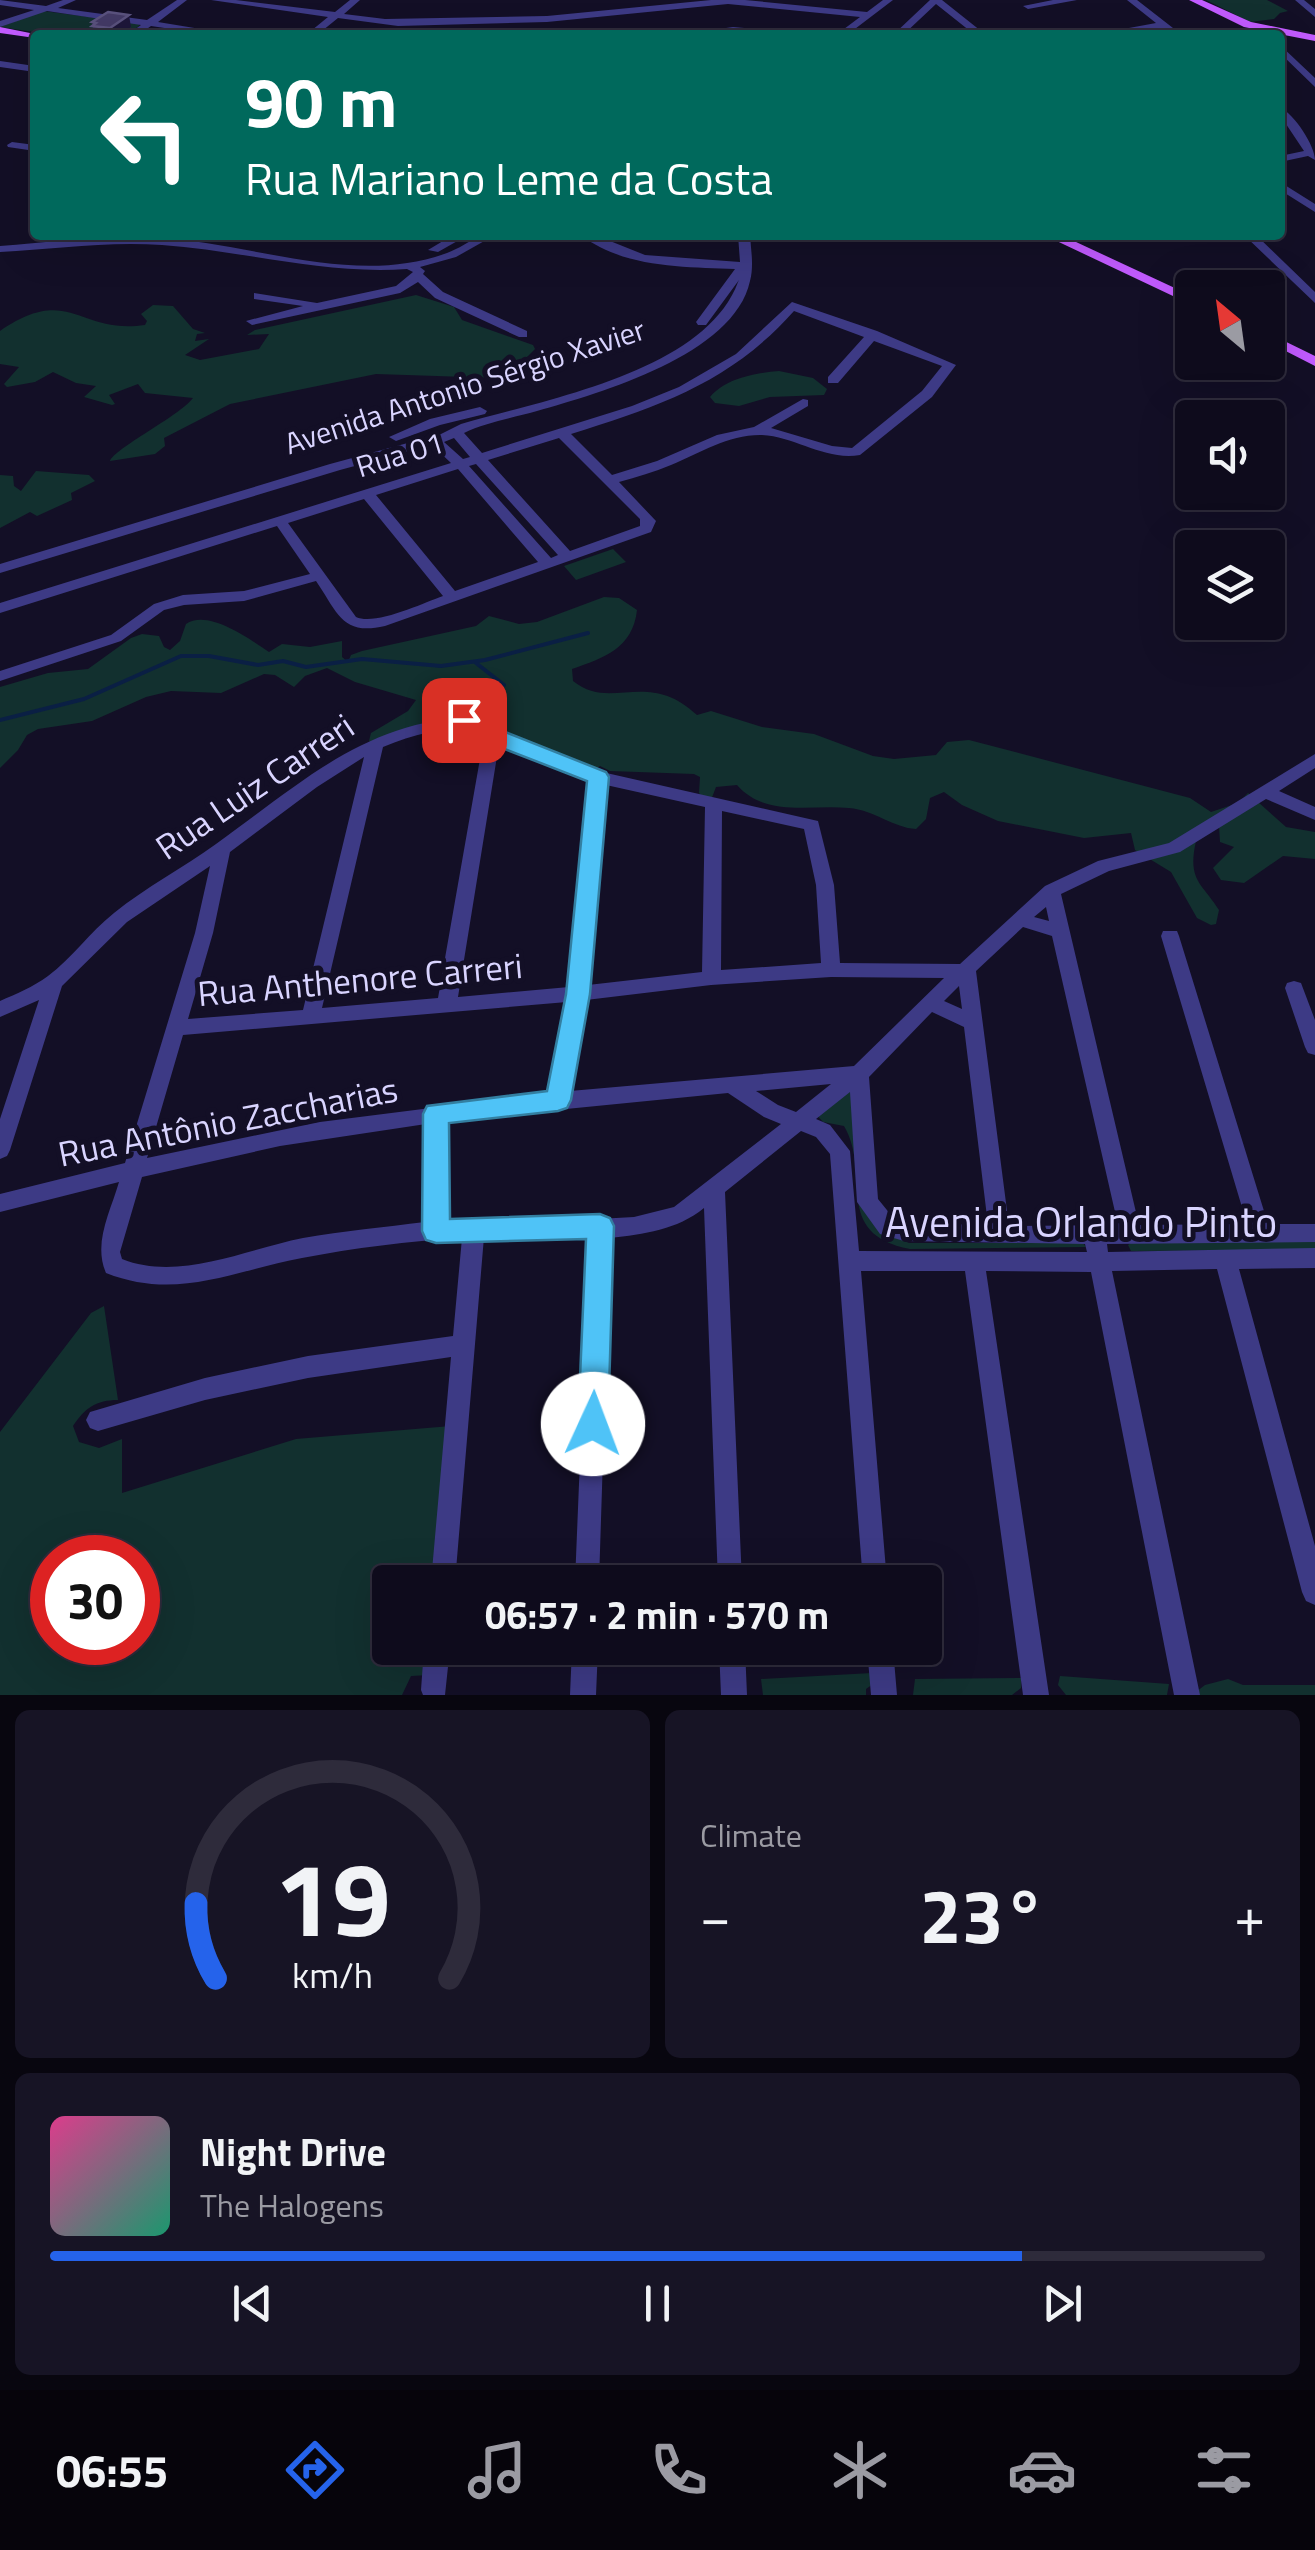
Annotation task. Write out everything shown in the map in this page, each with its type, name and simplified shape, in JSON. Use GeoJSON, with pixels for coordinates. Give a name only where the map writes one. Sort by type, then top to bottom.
{"type":"FeatureCollection","features":[{"type":"Feature","properties":{"kind":"main road"},"geometry":{"type":"LineString","coordinates":[[1183,0],[1249,30]]}},
{"type":"Feature","properties":{"kind":"main road"},"geometry":{"type":"LineString","coordinates":[[1194,0],[1263,30]]}},
{"type":"Feature","properties":{"kind":"main road"},"geometry":{"type":"LineString","coordinates":[[0,29],[30,37]]}},
{"type":"Feature","properties":{"kind":"main road"},"geometry":{"type":"LineString","coordinates":[[1285,36],[1311,43]]}},
{"type":"Feature","properties":{"kind":"main road"},"geometry":{"type":"LineString","coordinates":[[1285,46],[1311,43]]}},
{"type":"Feature","properties":{"kind":"main road"},"geometry":{"type":"LineString","coordinates":[[1061,240],[1175,293]]}},
{"type":"Feature","properties":{"kind":"main road"},"geometry":{"type":"LineString","coordinates":[[1083,240],[1175,284]]}},
{"type":"Feature","properties":{"kind":"main road"},"geometry":{"type":"LineString","coordinates":[[1285,337],[1315,352]]}},
{"type":"Feature","properties":{"kind":"main road"},"geometry":{"type":"LineString","coordinates":[[1285,346],[1315,362]]}},
{"type":"Feature","properties":{"kind":"street"},"geometry":{"type":"LineString","coordinates":[[0,29],[72,0]]}},
{"type":"Feature","properties":{"kind":"street"},"geometry":{"type":"LineString","coordinates":[[140,30],[183,0]]}},
{"type":"Feature","properties":{"kind":"street"},"geometry":{"type":"LineString","coordinates":[[215,0],[443,30]]}},
{"type":"Feature","properties":{"kind":"street"},"geometry":{"type":"LineString","coordinates":[[318,30],[356,0]]}},
{"type":"Feature","properties":{"kind":"street"},"geometry":{"type":"LineString","coordinates":[[848,30],[889,0]]}},
{"type":"Feature","properties":{"kind":"street"},"geometry":{"type":"LineString","coordinates":[[903,30],[936,0],[975,30]]}},
{"type":"Feature","properties":{"kind":"street"},"geometry":{"type":"LineString","coordinates":[[1028,6],[1073,0]]}},
{"type":"Feature","properties":{"kind":"street"},"geometry":{"type":"LineString","coordinates":[[1130,0],[1170,30]]}},
{"type":"Feature","properties":{"kind":"street"},"geometry":{"type":"LineString","coordinates":[[1300,0],[1315,14]]}},
{"type":"Feature","properties":{"kind":"street"},"geometry":{"type":"LineString","coordinates":[[0,2],[198,30]]}},
{"type":"Feature","properties":{"kind":"street"},"geometry":{"type":"LineString","coordinates":[[386,21],[506,21],[661,3],[763,2],[868,15]]}},
{"type":"Feature","properties":{"kind":"street"},"geometry":{"type":"LineString","coordinates":[[661,3],[688,30]]}},
{"type":"Feature","properties":{"kind":"street"},"geometry":{"type":"LineString","coordinates":[[1130,30],[1163,25]]}},
{"type":"Feature","properties":{"kind":"street"},"geometry":{"type":"LineString","coordinates":[[1285,47],[1315,84]]}},
{"type":"Feature","properties":{"kind":"street"},"geometry":{"type":"LineString","coordinates":[[0,64],[30,68]]}},
{"type":"Feature","properties":{"kind":"street"},"geometry":{"type":"LineString","coordinates":[[1285,113],[1292,118],[1313,154],[1285,158]]}},
{"type":"Feature","properties":{"kind":"street"},"geometry":{"type":"LineString","coordinates":[[12,144],[30,147]]}},
{"type":"Feature","properties":{"kind":"street"},"geometry":{"type":"LineString","coordinates":[[1285,188],[1315,209]]}},
{"type":"Feature","properties":{"kind":"street"},"geometry":{"type":"LineString","coordinates":[[38,247],[47,240]]}},
{"type":"Feature","properties":{"kind":"street"},"geometry":{"type":"LineString","coordinates":[[235,240],[370,259],[419,254],[456,240]]}},
{"type":"Feature","properties":{"kind":"street"},"geometry":{"type":"LineString","coordinates":[[0,249],[157,241],[330,264],[413,270],[461,252],[478,240]]}},
{"type":"Feature","properties":{"kind":"street"},"geometry":{"type":"LineString","coordinates":[[597,240],[626,255],[653,262],[744,265],[744,240]]}},
{"type":"Feature","properties":{"kind":"street"},"geometry":{"type":"LineString","coordinates":[[1255,240],[1315,299]]}},
{"type":"Feature","properties":{"kind":"street","name":"Avenida Antonio Sérgio Xavier"},"geometry":{"type":"LineString","coordinates":[[0,569],[619,380],[672,358],[706,334],[730,309],[742,289],[744,265]]}},
{"type":"Feature","properties":{"kind":"street"},"geometry":{"type":"LineString","coordinates":[[252,322],[400,288],[413,270]]}},
{"type":"Feature","properties":{"kind":"street"},"geometry":{"type":"LineString","coordinates":[[413,270],[439,295],[522,334]]}},
{"type":"Feature","properties":{"kind":"street"},"geometry":{"type":"LineString","coordinates":[[258,296],[327,306]]}},
{"type":"Feature","properties":{"kind":"street","name":"Rua 01"},"geometry":{"type":"LineString","coordinates":[[0,608],[562,433],[686,390],[731,366],[761,343],[790,307],[873,334]]}},
{"type":"Feature","properties":{"kind":"street"},"geometry":{"type":"LineString","coordinates":[[609,481],[661,464],[727,435],[757,431],[784,434],[840,452],[855,452],[914,407],[950,365],[873,334],[833,380]]}},
{"type":"Feature","properties":{"kind":"street"},"geometry":{"type":"LineString","coordinates":[[757,431],[802,403]]}},
{"type":"Feature","properties":{"kind":"street","name":"Avenida Antonio Sérgio Xavier"},"geometry":{"type":"LineString","coordinates":[[0,558],[422,438],[434,422],[461,426]]}},
{"type":"Feature","properties":{"kind":"street"},"geometry":{"type":"LineString","coordinates":[[461,426],[478,459],[570,558]]}},
{"type":"Feature","properties":{"kind":"street"},"geometry":{"type":"LineString","coordinates":[[280,521],[351,620],[362,626],[641,534],[648,526],[645,516],[562,433]]}},
{"type":"Feature","properties":{"kind":"street"},"geometry":{"type":"LineString","coordinates":[[422,438],[461,465],[550,565]]}},
{"type":"Feature","properties":{"kind":"street"},"geometry":{"type":"LineString","coordinates":[[368,494],[452,597]]}},
{"type":"Feature","properties":{"kind":"street"},"geometry":{"type":"LineString","coordinates":[[0,676],[116,638],[159,607],[183,600],[244,596],[319,576]]}},
{"type":"Feature","properties":{"kind":"street","name":"Rua Luiz Carreri"},"geometry":{"type":"LineString","coordinates":[[0,1009],[54,982],[139,902],[222,850],[300,790],[376,743],[422,727],[464,720],[480,721],[492,736],[598,777],[807,822],[816,830],[825,885],[831,970]]}},
{"type":"Feature","properties":{"kind":"street"},"geometry":{"type":"LineString","coordinates":[[447,1003],[492,736]]}},
{"type":"Feature","properties":{"kind":"street"},"geometry":{"type":"LineString","coordinates":[[311,1016],[376,743]]}},
{"type":"Feature","properties":{"kind":"street"},"geometry":{"type":"LineString","coordinates":[[222,850],[208,918],[109,1252],[114,1266],[129,1276],[160,1278],[302,1248],[436,1231],[664,1222],[681,1214],[859,1074],[928,1003],[1052,891],[1104,866],[1174,848],[1315,760]]}},
{"type":"Feature","properties":{"kind":"street"},"geometry":{"type":"LineString","coordinates":[[558,1100],[578,994],[598,777]]}},
{"type":"Feature","properties":{"kind":"street"},"geometry":{"type":"LineString","coordinates":[[1264,792],[1315,814]]}},
{"type":"Feature","properties":{"kind":"street"},"geometry":{"type":"LineString","coordinates":[[710,978],[714,801]]}},
{"type":"Feature","properties":{"kind":"street"},"geometry":{"type":"LineString","coordinates":[[1052,891],[1131,1235]]}},
{"type":"Feature","properties":{"kind":"street"},"geometry":{"type":"LineString","coordinates":[[1022,920],[1061,932]]}},
{"type":"Feature","properties":{"kind":"street"},"geometry":{"type":"LineString","coordinates":[[1170,936],[1260,1233]]}},
{"type":"Feature","properties":{"kind":"street","name":"Rua Anthenore Carreri"},"geometry":{"type":"LineString","coordinates":[[176,1028],[578,994],[710,978],[831,970],[967,971]]}},
{"type":"Feature","properties":{"kind":"street"},"geometry":{"type":"LineString","coordinates":[[967,971],[970,1020],[1000,1235]]}},
{"type":"Feature","properties":{"kind":"street"},"geometry":{"type":"LineString","coordinates":[[0,1150],[54,982]]}},
{"type":"Feature","properties":{"kind":"street"},"geometry":{"type":"LineString","coordinates":[[1294,988],[1315,1047]]}},
{"type":"Feature","properties":{"kind":"street"},"geometry":{"type":"LineString","coordinates":[[928,1003],[970,1020]]}},
{"type":"Feature","properties":{"kind":"street","name":"Avenida Orlando Pinto"},"geometry":{"type":"LineString","coordinates":[[859,1074],[868,1202],[888,1226],[904,1232],[1315,1233]]}},
{"type":"Feature","properties":{"kind":"street","name":"Rua Antônio Zaccharias"},"geometry":{"type":"LineString","coordinates":[[0,1203],[244,1145],[436,1114],[859,1074]]}},
{"type":"Feature","properties":{"kind":"street"},"geometry":{"type":"LineString","coordinates":[[733,1086],[796,1122],[830,1135],[840,1151],[874,1565]]}},
{"type":"Feature","properties":{"kind":"street"},"geometry":{"type":"LineString","coordinates":[[436,1114],[436,1231]]}},
{"type":"Feature","properties":{"kind":"street"},"geometry":{"type":"LineString","coordinates":[[714,1188],[729,1565]]}},
{"type":"Feature","properties":{"kind":"street"},"geometry":{"type":"LineString","coordinates":[[588,1565],[600,1226]]}},
{"type":"Feature","properties":{"kind":"street"},"geometry":{"type":"LineString","coordinates":[[445,1565],[474,1228]]}},
{"type":"Feature","properties":{"kind":"street"},"geometry":{"type":"LineString","coordinates":[[1094,1235],[1186,1695]]}},
{"type":"Feature","properties":{"kind":"street","name":"Avenida Orlando Pinto"},"geometry":{"type":"LineString","coordinates":[[848,1261],[1315,1258]]}},
{"type":"Feature","properties":{"kind":"street"},"geometry":{"type":"LineString","coordinates":[[974,1260],[1036,1695]]}},
{"type":"Feature","properties":{"kind":"street"},"geometry":{"type":"LineString","coordinates":[[1226,1261],[1315,1592]]}},
{"type":"Feature","properties":{"kind":"street"},"geometry":{"type":"LineString","coordinates":[[98,1420],[205,1389],[308,1367],[464,1346]]}},
{"type":"Feature","properties":{"kind":"street"},"geometry":{"type":"LineString","coordinates":[[434,1690],[436,1665]]}},
{"type":"Feature","properties":{"kind":"street"},"geometry":{"type":"LineString","coordinates":[[583,1695],[584,1665]]}},
{"type":"Feature","properties":{"kind":"street"},"geometry":{"type":"LineString","coordinates":[[733,1665],[734,1695]]}},
{"type":"Feature","properties":{"kind":"street"},"geometry":{"type":"LineString","coordinates":[[881,1665],[884,1695]]}},
{"type":"Feature","properties":{"kind":"green space"},"geometry":{"type":"Polygon","coordinates":[[[1206,0],[1267,0],[1288,11],[1274,19],[1250,22],[1206,0]]]}},
{"type":"Feature","properties":{"kind":"green space"},"geometry":{"type":"Polygon","coordinates":[[[43,11],[140,25],[134,30],[30,31],[0,27],[43,11]]]}},
{"type":"Feature","properties":{"kind":"green space"},"geometry":{"type":"Polygon","coordinates":[[[416,295],[454,307],[462,320],[533,345],[535,349],[521,363],[554,356],[560,359],[559,364],[497,378],[376,374],[230,404],[164,438],[165,446],[155,454],[110,461],[193,398],[145,393],[138,384],[109,395],[115,404],[112,405],[84,397],[96,386],[76,383],[53,372],[35,382],[7,387],[4,384],[19,367],[0,364],[0,331],[43,311],[122,326],[145,325],[147,321],[141,314],[153,305],[173,306],[193,329],[205,333],[197,334],[195,341],[209,339],[185,355],[200,360],[259,349],[269,334],[247,335],[255,330],[416,295]]]}},
{"type":"Feature","properties":{"kind":"green space"},"geometry":{"type":"Polygon","coordinates":[[[779,371],[813,378],[827,389],[824,395],[770,397],[739,406],[715,403],[710,397],[733,381],[779,371]]]}},
{"type":"Feature","properties":{"kind":"green space"},"geometry":{"type":"Polygon","coordinates":[[[36,471],[89,475],[95,481],[71,493],[72,500],[37,516],[30,512],[0,528],[0,475],[13,476],[14,486],[21,491],[36,471]]]}},
{"type":"Feature","properties":{"kind":"green space"},"geometry":{"type":"Polygon","coordinates":[[[613,549],[626,562],[576,580],[564,566],[613,549]]]}},
{"type":"Feature","properties":{"kind":"green space"},"geometry":{"type":"Polygon","coordinates":[[[604,597],[619,598],[637,610],[630,634],[615,650],[572,669],[573,681],[587,689],[601,693],[662,694],[697,715],[711,711],[762,727],[814,734],[873,756],[894,759],[936,755],[947,742],[969,740],[1190,798],[1211,812],[1238,803],[1248,793],[1286,827],[1315,832],[1315,859],[1283,856],[1244,883],[1221,880],[1213,868],[1234,847],[1220,842],[1219,826],[1196,841],[1193,865],[1198,880],[1219,910],[1216,924],[1211,925],[1197,918],[1171,872],[1135,850],[1131,833],[1084,838],[998,821],[944,792],[930,798],[926,819],[916,829],[858,809],[775,806],[761,802],[737,785],[716,787],[711,800],[706,802],[699,793],[700,777],[694,774],[610,771],[600,766],[589,774],[493,731],[468,735],[452,725],[373,745],[369,741],[371,733],[408,711],[416,700],[355,682],[327,668],[305,676],[294,687],[275,675],[264,674],[221,693],[171,691],[146,697],[92,721],[38,729],[27,735],[0,768],[0,687],[48,673],[88,669],[142,634],[159,636],[170,650],[180,641],[186,624],[205,620],[228,627],[269,652],[282,644],[310,647],[342,641],[342,657],[348,662],[351,655],[362,651],[476,626],[489,616],[519,624],[537,622],[604,597]]]}},
{"type":"Feature","properties":{"kind":"green space"},"geometry":{"type":"Polygon","coordinates":[[[846,1086],[851,1092],[883,1232],[909,1243],[1083,1243],[1086,1247],[910,1249],[886,1241],[870,1230],[862,1216],[852,1144],[844,1126],[823,1122],[815,1113],[846,1086]]]}},
{"type":"Feature","properties":{"kind":"green space"},"geometry":{"type":"Polygon","coordinates":[[[1315,1242],[1315,1250],[1131,1251],[1128,1245],[1315,1242]]]}},
{"type":"Feature","properties":{"kind":"green space"},"geometry":{"type":"Polygon","coordinates":[[[104,1306],[118,1400],[92,1406],[73,1426],[79,1442],[99,1448],[122,1439],[122,1493],[296,1439],[451,1426],[439,1565],[372,1565],[372,1665],[430,1665],[429,1675],[411,1676],[402,1695],[0,1695],[0,1432],[91,1313],[104,1306]]]}},
{"type":"Feature","properties":{"kind":"green space"},"geometry":{"type":"Polygon","coordinates":[[[872,1673],[873,1684],[866,1689],[866,1695],[763,1695],[761,1679],[872,1673]]]}},
{"type":"Feature","properties":{"kind":"green space"},"geometry":{"type":"Polygon","coordinates":[[[1060,1676],[1169,1684],[1167,1695],[1066,1695],[1058,1685],[1060,1676]]]}},
{"type":"Feature","properties":{"kind":"green space"},"geometry":{"type":"Polygon","coordinates":[[[1021,1678],[1021,1688],[1012,1695],[913,1695],[915,1679],[1021,1678]]]}},
{"type":"Feature","properties":{"kind":"green space"},"geometry":{"type":"Polygon","coordinates":[[[1228,1679],[1243,1685],[1315,1685],[1315,1695],[1192,1695],[1205,1685],[1228,1679]]]}},
{"type":"Feature","properties":{"kind":"building"},"geometry":{"type":"Polygon","coordinates":[[[108,12],[129,15],[110,28],[92,26],[96,23],[92,22],[108,12]]]}},
{"type":"Feature","properties":{"kind":"waterway"},"geometry":{"type":"LineString","coordinates":[[0,720],[84,699],[181,656],[209,656],[258,665],[283,661],[306,667],[362,659],[441,666],[485,660],[588,633]]}},
{"type":"Feature","properties":{"kind":"waterway"},"geometry":{"type":"LineString","coordinates":[[476,663],[504,685]]}},
{"type":"Feature","properties":{"kind":"route"},"geometry":{"type":"LineString","coordinates":[[464,720],[480,721],[492,736],[598,777],[578,994],[558,1100],[436,1114],[436,1231],[600,1226],[593,1424]]}}]}
